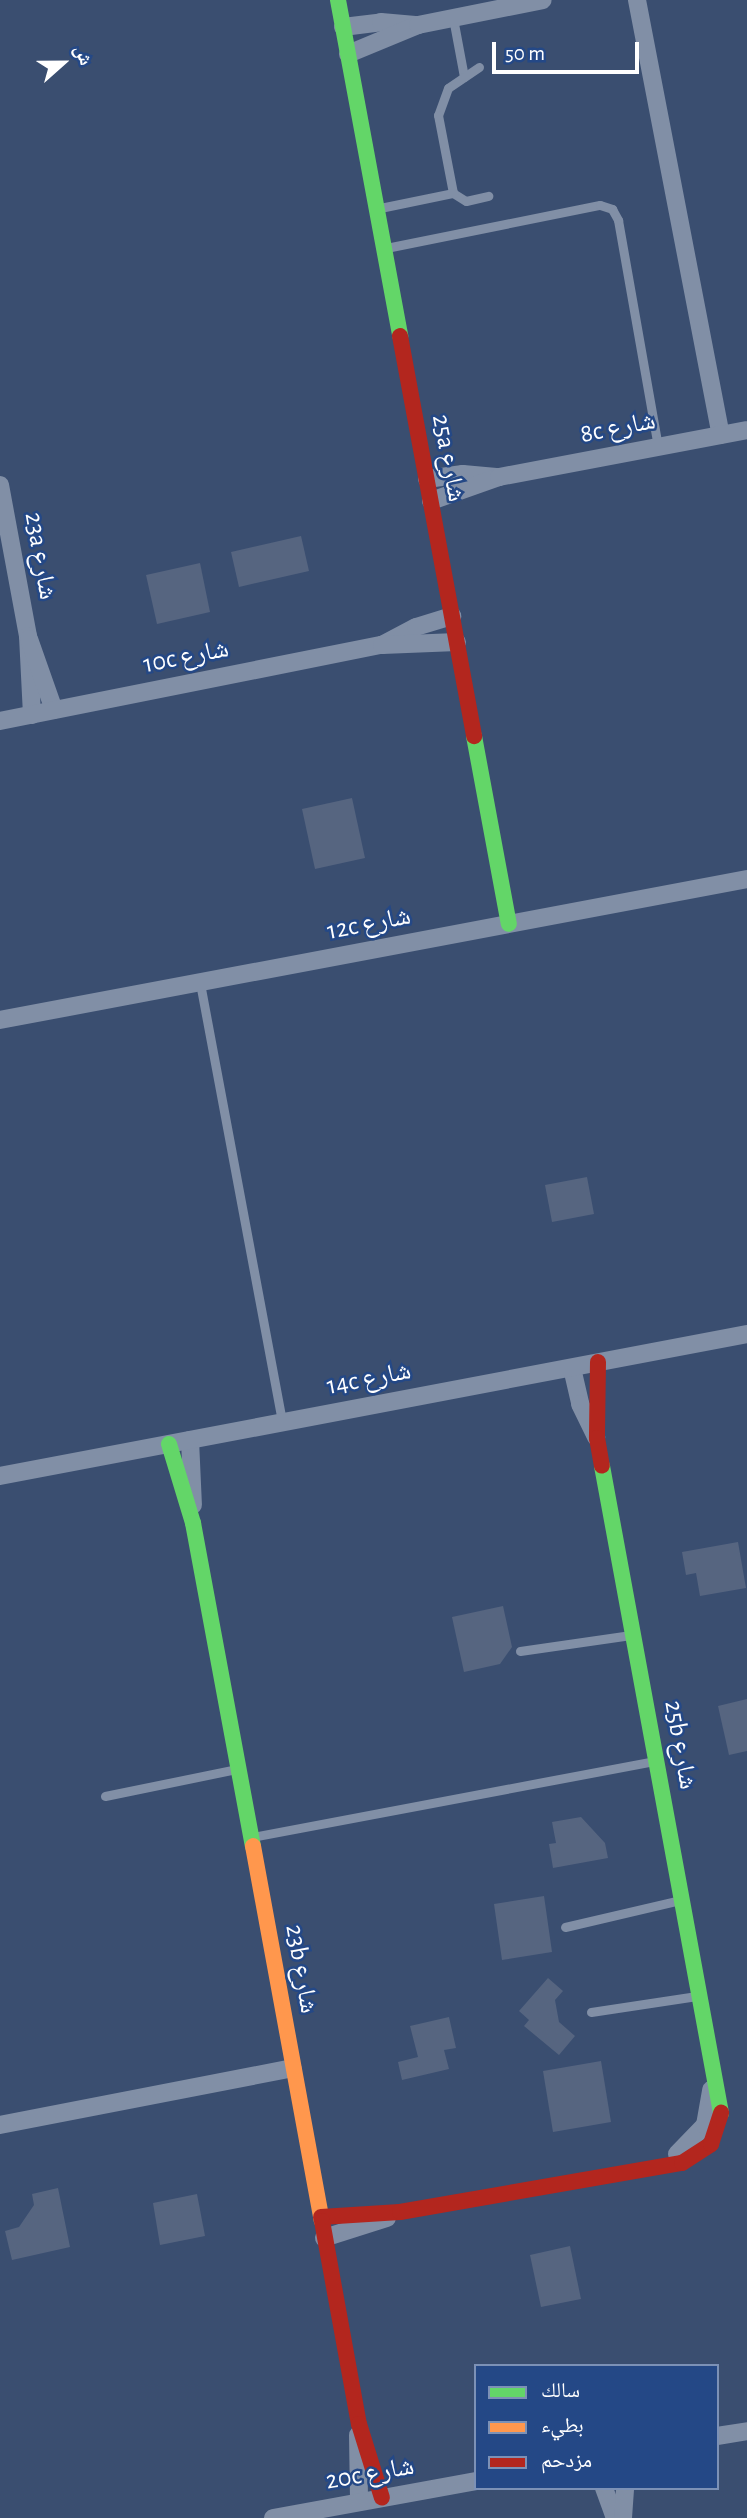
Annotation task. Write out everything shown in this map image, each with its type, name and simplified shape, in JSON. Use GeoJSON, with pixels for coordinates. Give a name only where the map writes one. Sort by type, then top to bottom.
{"type":"FeatureCollection","features":[{"type":"Feature","properties":{"kind":"street","name":"25a شارع"},"geometry":{"type":"LineString","coordinates":[[338,0],[509,924]]}},
{"type":"Feature","properties":{"kind":"street"},"geometry":{"type":"LineString","coordinates":[[348,54],[418,25],[543,0]]}},
{"type":"Feature","properties":{"kind":"street"},"geometry":{"type":"LineString","coordinates":[[637,0],[721,435]]}},
{"type":"Feature","properties":{"kind":"street"},"geometry":{"type":"LineString","coordinates":[[343,27],[381,22],[418,25]]}},
{"type":"Feature","properties":{"kind":"street","name":"8c شارع"},"geometry":{"type":"LineString","coordinates":[[431,501],[499,477],[747,430]]}},
{"type":"Feature","properties":{"kind":"street","name":"8c شارع"},"geometry":{"type":"LineString","coordinates":[[427,479],[463,474],[499,477]]}},
{"type":"Feature","properties":{"kind":"street","name":"23a شارع"},"geometry":{"type":"LineString","coordinates":[[0,485],[28,636],[32,715]]}},
{"type":"Feature","properties":{"kind":"street","name":"10c شارع"},"geometry":{"type":"LineString","coordinates":[[382,645],[416,627],[452,616]]}},
{"type":"Feature","properties":{"kind":"street","name":"23a شارع"},"geometry":{"type":"LineString","coordinates":[[28,636],[54,710]]}},
{"type":"Feature","properties":{"kind":"street","name":"10c شارع"},"geometry":{"type":"LineString","coordinates":[[0,721],[382,645],[457,642]]}},
{"type":"Feature","properties":{"kind":"street","name":"12c شارع"},"geometry":{"type":"LineString","coordinates":[[0,1020],[747,879]]}},
{"type":"Feature","properties":{"kind":"street","name":"14c شارع"},"geometry":{"type":"LineString","coordinates":[[0,1476],[747,1334]]}},
{"type":"Feature","properties":{"kind":"street","name":"25b شارع"},"geometry":{"type":"LineString","coordinates":[[324,2238],[400,2212],[644,2168],[678,2153],[698,2137],[709,2113],[711,2062],[597,1438],[598,1362]]}},
{"type":"Feature","properties":{"kind":"street","name":"25b شارع"},"geometry":{"type":"LineString","coordinates":[[572,1368],[580,1404],[597,1438]]}},
{"type":"Feature","properties":{"kind":"street","name":"23b شارع"},"geometry":{"type":"LineString","coordinates":[[190,1440],[193,1523]]}},
{"type":"Feature","properties":{"kind":"street","name":"23b شارع"},"geometry":{"type":"LineString","coordinates":[[169,1444],[193,1523],[359,2424],[382,2498]]}},
{"type":"Feature","properties":{"kind":"street"},"geometry":{"type":"LineString","coordinates":[[0,2125],[293,2068]]}},
{"type":"Feature","properties":{"kind":"street","name":"25b شارع"},"geometry":{"type":"LineString","coordinates":[[321,2217],[360,2211],[400,2212]]}},
{"type":"Feature","properties":{"kind":"street","name":"23b شارع"},"geometry":{"type":"LineString","coordinates":[[359,2424],[359,2502]]}},
{"type":"Feature","properties":{"kind":"street"},"geometry":{"type":"LineString","coordinates":[[719,2436],[747,2431]]}},
{"type":"Feature","properties":{"kind":"street","name":"20c شارع"},"geometry":{"type":"LineString","coordinates":[[273,2518],[474,2481]]}},
{"type":"Feature","properties":{"kind":"street"},"geometry":{"type":"LineString","coordinates":[[605,2490],[615,2518]]}},
{"type":"Feature","properties":{"kind":"street"},"geometry":{"type":"LineString","coordinates":[[623,2518],[625,2490]]}},
{"type":"Feature","properties":{"kind":"lane"},"geometry":{"type":"LineString","coordinates":[[453,18],[464,77]]}},
{"type":"Feature","properties":{"kind":"lane"},"geometry":{"type":"LineString","coordinates":[[479,67],[448,88],[438,107],[453,192],[466,201],[488,196]]}},
{"type":"Feature","properties":{"kind":"lane"},"geometry":{"type":"LineString","coordinates":[[377,208],[453,192]]}},
{"type":"Feature","properties":{"kind":"lane"},"geometry":{"type":"LineString","coordinates":[[384,248],[600,205],[612,209],[618,220],[659,447]]}},
{"type":"Feature","properties":{"kind":"lane"},"geometry":{"type":"LineString","coordinates":[[200,983],[282,1422]]}},
{"type":"Feature","properties":{"kind":"lane"},"geometry":{"type":"LineString","coordinates":[[520,1651],[633,1634]]}},
{"type":"Feature","properties":{"kind":"lane"},"geometry":{"type":"LineString","coordinates":[[251,1837],[656,1760]]}},
{"type":"Feature","properties":{"kind":"lane"},"geometry":{"type":"LineString","coordinates":[[105,1796],[238,1768]]}},
{"type":"Feature","properties":{"kind":"lane"},"geometry":{"type":"LineString","coordinates":[[565,1927],[681,1899]]}},
{"type":"Feature","properties":{"kind":"lane"},"geometry":{"type":"LineString","coordinates":[[591,2012],[699,1995]]}},
{"type":"Feature","properties":{"kind":"building"},"geometry":{"type":"Polygon","coordinates":[[[301,536],[309,571],[239,587],[231,552],[301,536]]]}},
{"type":"Feature","properties":{"kind":"building"},"geometry":{"type":"Polygon","coordinates":[[[200,563],[210,612],[157,624],[146,575],[200,563]]]}},
{"type":"Feature","properties":{"kind":"building"},"geometry":{"type":"Polygon","coordinates":[[[352,798],[365,858],[315,869],[302,809],[352,798]]]}},
{"type":"Feature","properties":{"kind":"building"},"geometry":{"type":"Polygon","coordinates":[[[587,1177],[594,1214],[552,1222],[545,1185],[587,1177]]]}},
{"type":"Feature","properties":{"kind":"building"},"geometry":{"type":"Polygon","coordinates":[[[738,1542],[746,1588],[700,1596],[696,1573],[686,1575],[682,1552],[738,1542]]]}},
{"type":"Feature","properties":{"kind":"building"},"geometry":{"type":"Polygon","coordinates":[[[503,1606],[512,1647],[500,1664],[464,1672],[452,1617],[503,1606]]]}},
{"type":"Feature","properties":{"kind":"building"},"geometry":{"type":"Polygon","coordinates":[[[747,1699],[747,1751],[729,1755],[718,1706],[747,1699]]]}},
{"type":"Feature","properties":{"kind":"building"},"geometry":{"type":"Polygon","coordinates":[[[581,1817],[605,1843],[608,1858],[553,1868],[549,1844],[556,1843],[552,1822],[581,1817]]]}},
{"type":"Feature","properties":{"kind":"building"},"geometry":{"type":"Polygon","coordinates":[[[544,1896],[552,1952],[502,1960],[494,1904],[544,1896]]]}},
{"type":"Feature","properties":{"kind":"building"},"geometry":{"type":"Polygon","coordinates":[[[548,1978],[563,1991],[555,2000],[559,2022],[575,2036],[559,2055],[524,2026],[529,2020],[519,2011],[548,1978]]]}},
{"type":"Feature","properties":{"kind":"building"},"geometry":{"type":"Polygon","coordinates":[[[449,2017],[456,2048],[444,2050],[449,2069],[402,2080],[398,2062],[418,2057],[410,2026],[449,2017]]]}},
{"type":"Feature","properties":{"kind":"building"},"geometry":{"type":"Polygon","coordinates":[[[601,2061],[611,2122],[553,2132],[543,2071],[601,2061]]]}},
{"type":"Feature","properties":{"kind":"building"},"geometry":{"type":"Polygon","coordinates":[[[58,2188],[70,2247],[12,2260],[5,2231],[19,2227],[34,2205],[32,2194],[58,2188]]]}},
{"type":"Feature","properties":{"kind":"building"},"geometry":{"type":"Polygon","coordinates":[[[197,2194],[205,2236],[160,2245],[153,2203],[197,2194]]]}},
{"type":"Feature","properties":{"kind":"building"},"geometry":{"type":"Polygon","coordinates":[[[570,2246],[581,2299],[541,2307],[530,2255],[570,2246]]]}},
{"type":"Feature","properties":{"kind":"traffic: fast"},"geometry":{"type":"LineString","coordinates":[[338,0],[400,336]]}},
{"type":"Feature","properties":{"kind":"traffic: fast"},"geometry":{"type":"LineString","coordinates":[[474,736],[509,924]]}},
{"type":"Feature","properties":{"kind":"traffic: fast"},"geometry":{"type":"LineString","coordinates":[[169,1444],[193,1523],[253,1846]]}},
{"type":"Feature","properties":{"kind":"traffic: fast"},"geometry":{"type":"LineString","coordinates":[[602,1466],[721,2113]]}},
{"type":"Feature","properties":{"kind":"traffic: slow"},"geometry":{"type":"LineString","coordinates":[[253,1846],[322,2221]]}},
{"type":"Feature","properties":{"kind":"traffic: jam"},"geometry":{"type":"LineString","coordinates":[[400,336],[474,736]]}},
{"type":"Feature","properties":{"kind":"traffic: jam"},"geometry":{"type":"LineString","coordinates":[[598,1362],[597,1438],[602,1466]]}},
{"type":"Feature","properties":{"kind":"traffic: jam"},"geometry":{"type":"LineString","coordinates":[[321,2217],[400,2212],[682,2163],[711,2144],[721,2113]]}},
{"type":"Feature","properties":{"kind":"traffic: jam"},"geometry":{"type":"LineString","coordinates":[[322,2221],[359,2424],[382,2498]]}}]}
